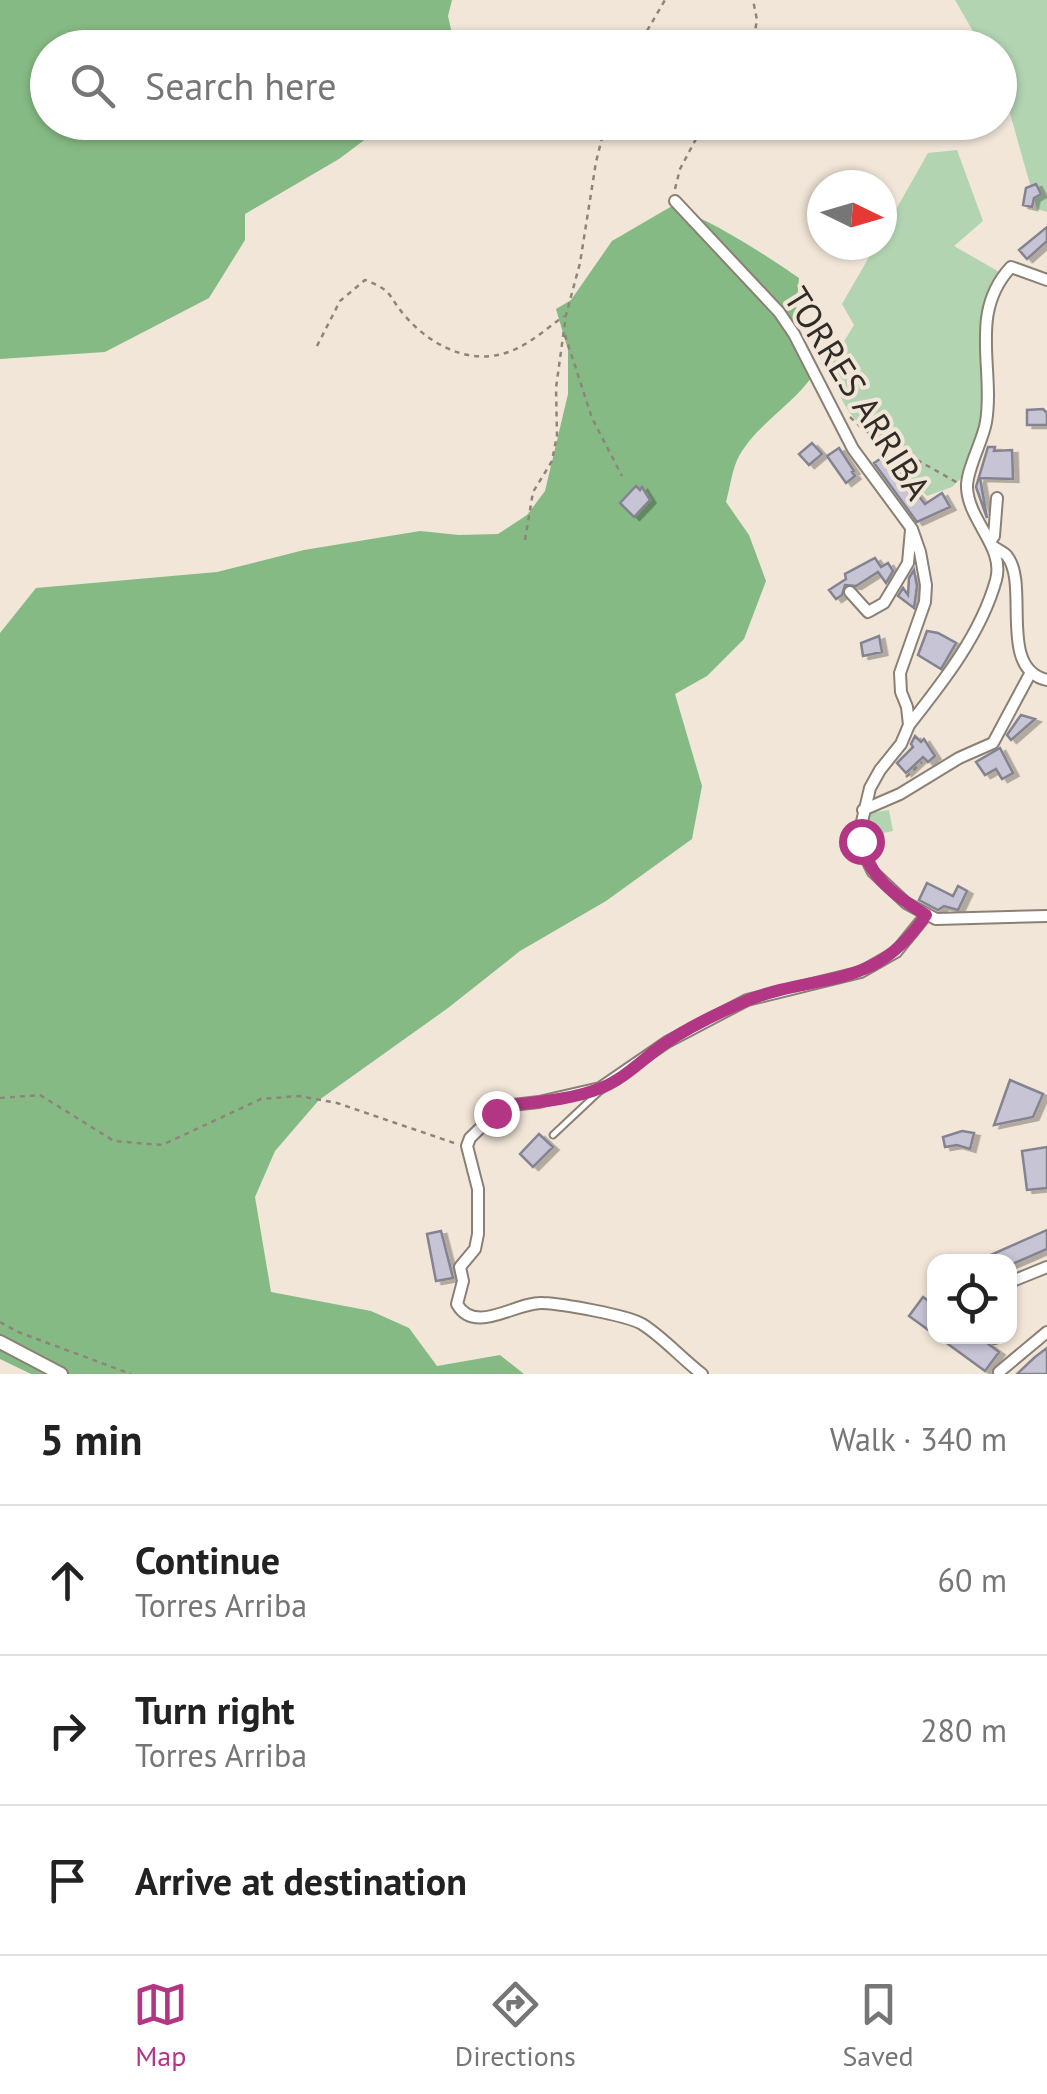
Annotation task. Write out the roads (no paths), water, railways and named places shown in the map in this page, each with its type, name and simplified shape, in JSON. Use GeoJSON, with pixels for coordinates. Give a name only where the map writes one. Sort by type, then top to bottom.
{"type":"FeatureCollection","features":[{"type":"Feature","properties":{"kind":"street","name":"TORRES ARRIBA"},"geometry":{"type":"LineString","coordinates":[[675,201],[779,312],[853,448],[912,529],[926,585],[919,623],[900,674],[900,692],[909,725]]}},
{"type":"Feature","properties":{"kind":"street","name":"TORRES ARRIBA"},"geometry":{"type":"LineString","coordinates":[[926,915],[906,903],[873,872],[861,841],[864,810],[880,770],[955,664],[996,580],[998,562],[978,527],[967,488],[986,422],[984,327],[990,304],[1009,268],[1047,280]]}},
{"type":"Feature","properties":{"kind":"street","name":"TORRES ARRIBA"},"geometry":{"type":"LineString","coordinates":[[991,544],[997,498]]}},
{"type":"Feature","properties":{"kind":"street","name":"TORRES ARRIBA"},"geometry":{"type":"LineString","coordinates":[[850,592],[868,612],[884,603],[908,563],[912,529]]}},
{"type":"Feature","properties":{"kind":"street","name":"TORRES ARRIBA"},"geometry":{"type":"LineString","coordinates":[[991,544],[1008,556],[1014,578],[1018,640],[1031,672]]}},
{"type":"Feature","properties":{"kind":"street"},"geometry":{"type":"LineString","coordinates":[[864,810],[993,743],[1031,672],[1047,680]]}},
{"type":"Feature","properties":{"kind":"street"},"geometry":{"type":"LineString","coordinates":[[702,1374],[635,1321],[536,1302],[494,1316],[468,1316],[461,1312],[457,1304],[463,1281],[460,1267],[475,1249],[480,1215],[468,1146],[470,1138],[503,1106],[539,1102],[607,1084],[682,1033],[747,1000],[838,979],[879,963],[907,941],[926,915],[949,920],[1047,916]]}},
{"type":"Feature","properties":{"kind":"street"},"geometry":{"type":"LineString","coordinates":[[1017,1279],[1047,1266]]}},
{"type":"Feature","properties":{"kind":"street"},"geometry":{"type":"LineString","coordinates":[[1000,1372],[1047,1332]]}},
{"type":"Feature","properties":{"kind":"street"},"geometry":{"type":"LineString","coordinates":[[0,1342],[60,1374]]}},
{"type":"Feature","properties":{"kind":"lane"},"geometry":{"type":"LineString","coordinates":[[554,1135],[607,1084]]}}]}
